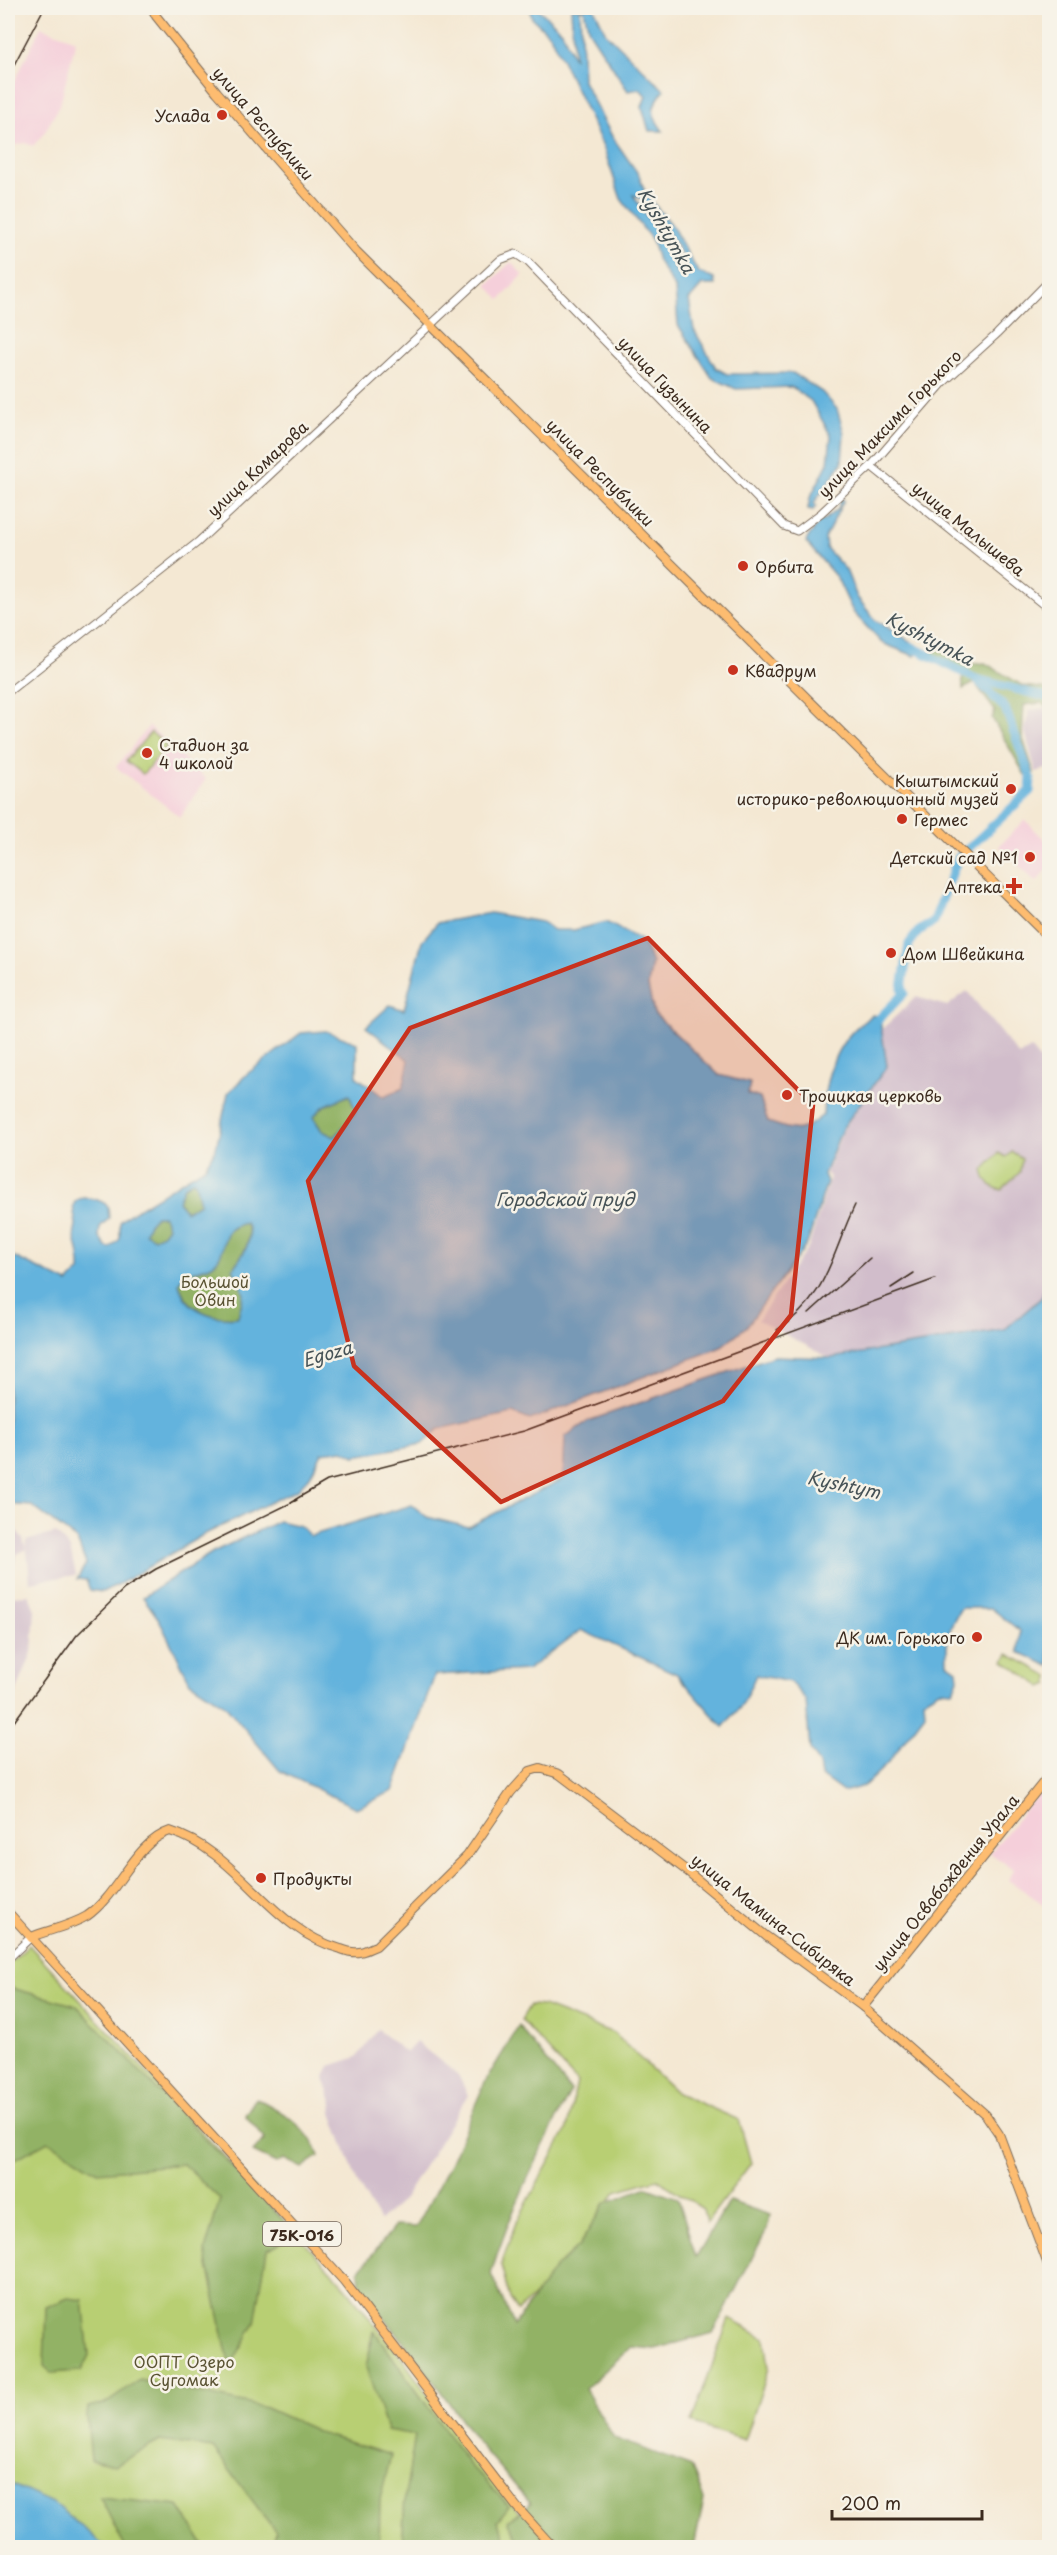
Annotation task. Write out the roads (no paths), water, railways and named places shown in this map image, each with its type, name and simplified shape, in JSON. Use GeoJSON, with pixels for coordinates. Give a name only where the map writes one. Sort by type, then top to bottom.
{"type":"FeatureCollection","features":[{"type":"Feature","properties":{"kind":"main road","name":"улица Республики"},"geometry":{"type":"LineString","coordinates":[[152,8],[168,32],[217,92],[297,182],[314,206],[1050,939]]}},
{"type":"Feature","properties":{"kind":"main road","name":"улица Мамина-Сибиряка"},"geometry":{"type":"LineString","coordinates":[[31,1937],[88,1915],[160,1834],[170,1831],[184,1835],[214,1856],[294,1928],[311,1939],[357,1953],[376,1946],[433,1892],[467,1856],[511,1792],[530,1771],[540,1768],[559,1774],[766,1936],[863,2007],[980,2109],[999,2134],[1050,2270]]}},
{"type":"Feature","properties":{"kind":"main road","name":"улица Освобождения Урала"},"geometry":{"type":"LineString","coordinates":[[863,2007],[1050,1774]]}},
{"type":"Feature","properties":{"kind":"main road","name":"75К-016"},"geometry":{"type":"LineString","coordinates":[[8,1912],[344,2281],[516,2506],[554,2547]]}},
{"type":"Feature","properties":{"kind":"street","name":"улица Комарова"},"geometry":{"type":"LineString","coordinates":[[8,693],[198,542],[432,326],[500,260],[516,254]]}},
{"type":"Feature","properties":{"kind":"street","name":"улица Гузынина"},"geometry":{"type":"LineString","coordinates":[[516,254],[528,262],[565,299],[784,526],[796,531]]}},
{"type":"Feature","properties":{"kind":"street","name":"улица Максима Горького"},"geometry":{"type":"LineString","coordinates":[[796,531],[821,513],[871,466],[943,383],[998,334],[1050,280]]}},
{"type":"Feature","properties":{"kind":"street","name":"улица Малышева"},"geometry":{"type":"LineString","coordinates":[[871,466],[1050,610]]}},
{"type":"Feature","properties":{"kind":"street"},"geometry":{"type":"LineString","coordinates":[[8,1959],[31,1937]]}},
{"type":"Feature","properties":{"kind":"water"},"geometry":{"type":"Polygon","coordinates":[[[529,8],[537,8],[562,31],[574,59],[571,8],[580,8],[583,81],[613,138],[639,175],[646,195],[671,224],[698,272],[714,279],[715,285],[702,285],[689,300],[694,330],[716,368],[727,374],[793,373],[822,392],[837,409],[844,433],[842,463],[814,503],[816,506],[813,510],[808,509],[810,498],[828,463],[831,436],[811,401],[791,387],[736,389],[712,378],[678,325],[675,288],[658,261],[652,240],[621,199],[603,146],[550,35],[532,18],[529,8]],[[633,195],[660,237],[678,275],[683,274],[686,262],[656,214],[641,199],[633,195]]]}},
{"type":"Feature","properties":{"kind":"water"},"geometry":{"type":"Polygon","coordinates":[[[580,8],[594,8],[606,33],[664,90],[653,110],[655,119],[663,131],[649,131],[642,107],[646,96],[640,89],[628,91],[589,31],[584,10],[580,8]]]}},
{"type":"Feature","properties":{"kind":"water"},"geometry":{"type":"Polygon","coordinates":[[[841,498],[844,500],[825,538],[826,548],[846,570],[857,597],[875,620],[921,648],[915,656],[882,643],[853,612],[837,578],[806,542],[819,519],[823,521],[838,509],[841,498]]]}},
{"type":"Feature","properties":{"kind":"water","name":"Городской пруд"},"geometry":{"type":"Polygon","coordinates":[[[490,913],[542,922],[553,930],[574,930],[606,922],[639,939],[646,948],[652,963],[648,986],[654,1013],[719,1075],[750,1083],[748,1094],[760,1098],[768,1122],[791,1129],[808,1126],[823,1115],[826,1085],[841,1046],[860,1024],[873,1015],[880,1020],[887,1066],[842,1129],[824,1174],[827,1182],[807,1244],[747,1326],[719,1348],[530,1420],[512,1413],[439,1429],[422,1444],[355,1456],[343,1450],[322,1453],[310,1476],[298,1489],[203,1535],[121,1583],[102,1592],[90,1590],[86,1580],[77,1579],[86,1564],[77,1540],[32,1506],[8,1504],[8,1254],[68,1283],[80,1271],[80,1258],[74,1234],[76,1224],[73,1208],[76,1201],[91,1198],[108,1206],[109,1218],[100,1227],[99,1236],[106,1247],[110,1248],[120,1239],[120,1222],[128,1215],[205,1167],[216,1148],[228,1093],[247,1074],[301,1033],[326,1031],[357,1043],[357,1077],[384,1097],[403,1088],[409,1060],[366,1027],[390,1005],[404,1010],[422,941],[437,923],[490,913]],[[349,1095],[324,1106],[313,1117],[322,1131],[335,1137],[356,1111],[349,1095]],[[192,1181],[184,1186],[178,1201],[186,1211],[200,1203],[195,1182],[192,1181]],[[156,1216],[148,1225],[145,1233],[154,1238],[163,1234],[168,1227],[164,1216],[156,1216]],[[246,1223],[236,1226],[226,1235],[218,1260],[212,1265],[184,1274],[179,1283],[182,1292],[193,1306],[219,1317],[238,1317],[244,1294],[233,1268],[244,1252],[249,1235],[246,1223]]]}},
{"type":"Feature","properties":{"kind":"water","name":"Kyshtym"},"geometry":{"type":"Polygon","coordinates":[[[1049,1266],[1049,1666],[1019,1652],[1020,1631],[991,1608],[961,1608],[953,1622],[947,1648],[947,1663],[957,1670],[958,1679],[953,1691],[939,1690],[924,1699],[925,1714],[887,1764],[864,1786],[843,1792],[821,1776],[819,1764],[810,1750],[806,1700],[790,1682],[756,1675],[742,1705],[723,1727],[677,1674],[581,1630],[527,1670],[435,1675],[393,1791],[356,1808],[280,1771],[225,1705],[190,1682],[158,1618],[143,1597],[213,1552],[279,1521],[300,1526],[310,1536],[412,1505],[427,1517],[468,1527],[563,1479],[565,1437],[588,1421],[774,1356],[831,1358],[1004,1330],[1042,1297],[1049,1266]]]}},
{"type":"Feature","properties":{"kind":"water"},"geometry":{"type":"Polygon","coordinates":[[[8,2483],[53,2503],[106,2547],[8,2547],[8,2483]]]}},
{"type":"Feature","properties":{"kind":"waterway","name":"Kyshtymka"},"geometry":{"type":"LineString","coordinates":[[870,1028],[904,993],[902,988],[909,944],[918,932],[934,921],[958,858],[1030,791],[1031,778],[1005,708],[976,679],[910,646]]}},
{"type":"Feature","properties":{"kind":"waterway"},"geometry":{"type":"LineString","coordinates":[[976,679],[1050,698]]}},
{"type":"Feature","properties":{"kind":"railway"},"geometry":{"type":"LineString","coordinates":[[8,76],[44,8]]}},
{"type":"Feature","properties":{"kind":"railway"},"geometry":{"type":"LineString","coordinates":[[777,1330],[794,1317],[818,1290],[855,1205]]}},
{"type":"Feature","properties":{"kind":"railway"},"geometry":{"type":"LineString","coordinates":[[809,1313],[870,1258]]}},
{"type":"Feature","properties":{"kind":"railway"},"geometry":{"type":"LineString","coordinates":[[891,1288],[914,1273]]}},
{"type":"Feature","properties":{"kind":"railway"},"geometry":{"type":"LineString","coordinates":[[291,1502],[327,1481],[524,1431],[935,1279]]}},
{"type":"Feature","properties":{"kind":"railway"},"geometry":{"type":"LineString","coordinates":[[8,1730],[77,1635],[124,1589],[156,1569],[297,1500]]}},
{"type":"Feature","properties":{"kind":"place","name":"Услада"},"geometry":{"type":"Point","coordinates":[222,115]}},
{"type":"Feature","properties":{"kind":"place","name":"Орбита"},"geometry":{"type":"Point","coordinates":[743,566]}},
{"type":"Feature","properties":{"kind":"place","name":"Квадрум"},"geometry":{"type":"Point","coordinates":[733,670]}},
{"type":"Feature","properties":{"kind":"place","name":"Стадион за 4 школой"},"geometry":{"type":"Point","coordinates":[147,753]}},
{"type":"Feature","properties":{"kind":"place","name":"Кыштымский историко-революционный музей"},"geometry":{"type":"Point","coordinates":[1011,789]}},
{"type":"Feature","properties":{"kind":"place","name":"Гермес"},"geometry":{"type":"Point","coordinates":[902,819]}},
{"type":"Feature","properties":{"kind":"place","name":"Детский сад №1"},"geometry":{"type":"Point","coordinates":[1030,857]}},
{"type":"Feature","properties":{"kind":"place","name":"Аптека"},"geometry":{"type":"Point","coordinates":[1014,886]}},
{"type":"Feature","properties":{"kind":"place","name":"Дом Швейкина"},"geometry":{"type":"Point","coordinates":[891,953]}},
{"type":"Feature","properties":{"kind":"place","name":"Троицкая церковь"},"geometry":{"type":"Point","coordinates":[787,1095]}},
{"type":"Feature","properties":{"kind":"place","name":"ДК им. Горького"},"geometry":{"type":"Point","coordinates":[977,1637]}},
{"type":"Feature","properties":{"kind":"place","name":"Продукты"},"geometry":{"type":"Point","coordinates":[261,1878]}},
{"type":"Feature","properties":{"kind":"park label","name":"Большой Овин"},"geometry":{"type":"Point","coordinates":[215,1290]}},
{"type":"Feature","properties":{"kind":"park label","name":"ООПТ Озеро Сугомак"},"geometry":{"type":"Point","coordinates":[184,2370]}},
{"type":"Feature","properties":{"kind":"water label","name":"Egoza"},"geometry":{"type":"Point","coordinates":[327,1353]}}]}
